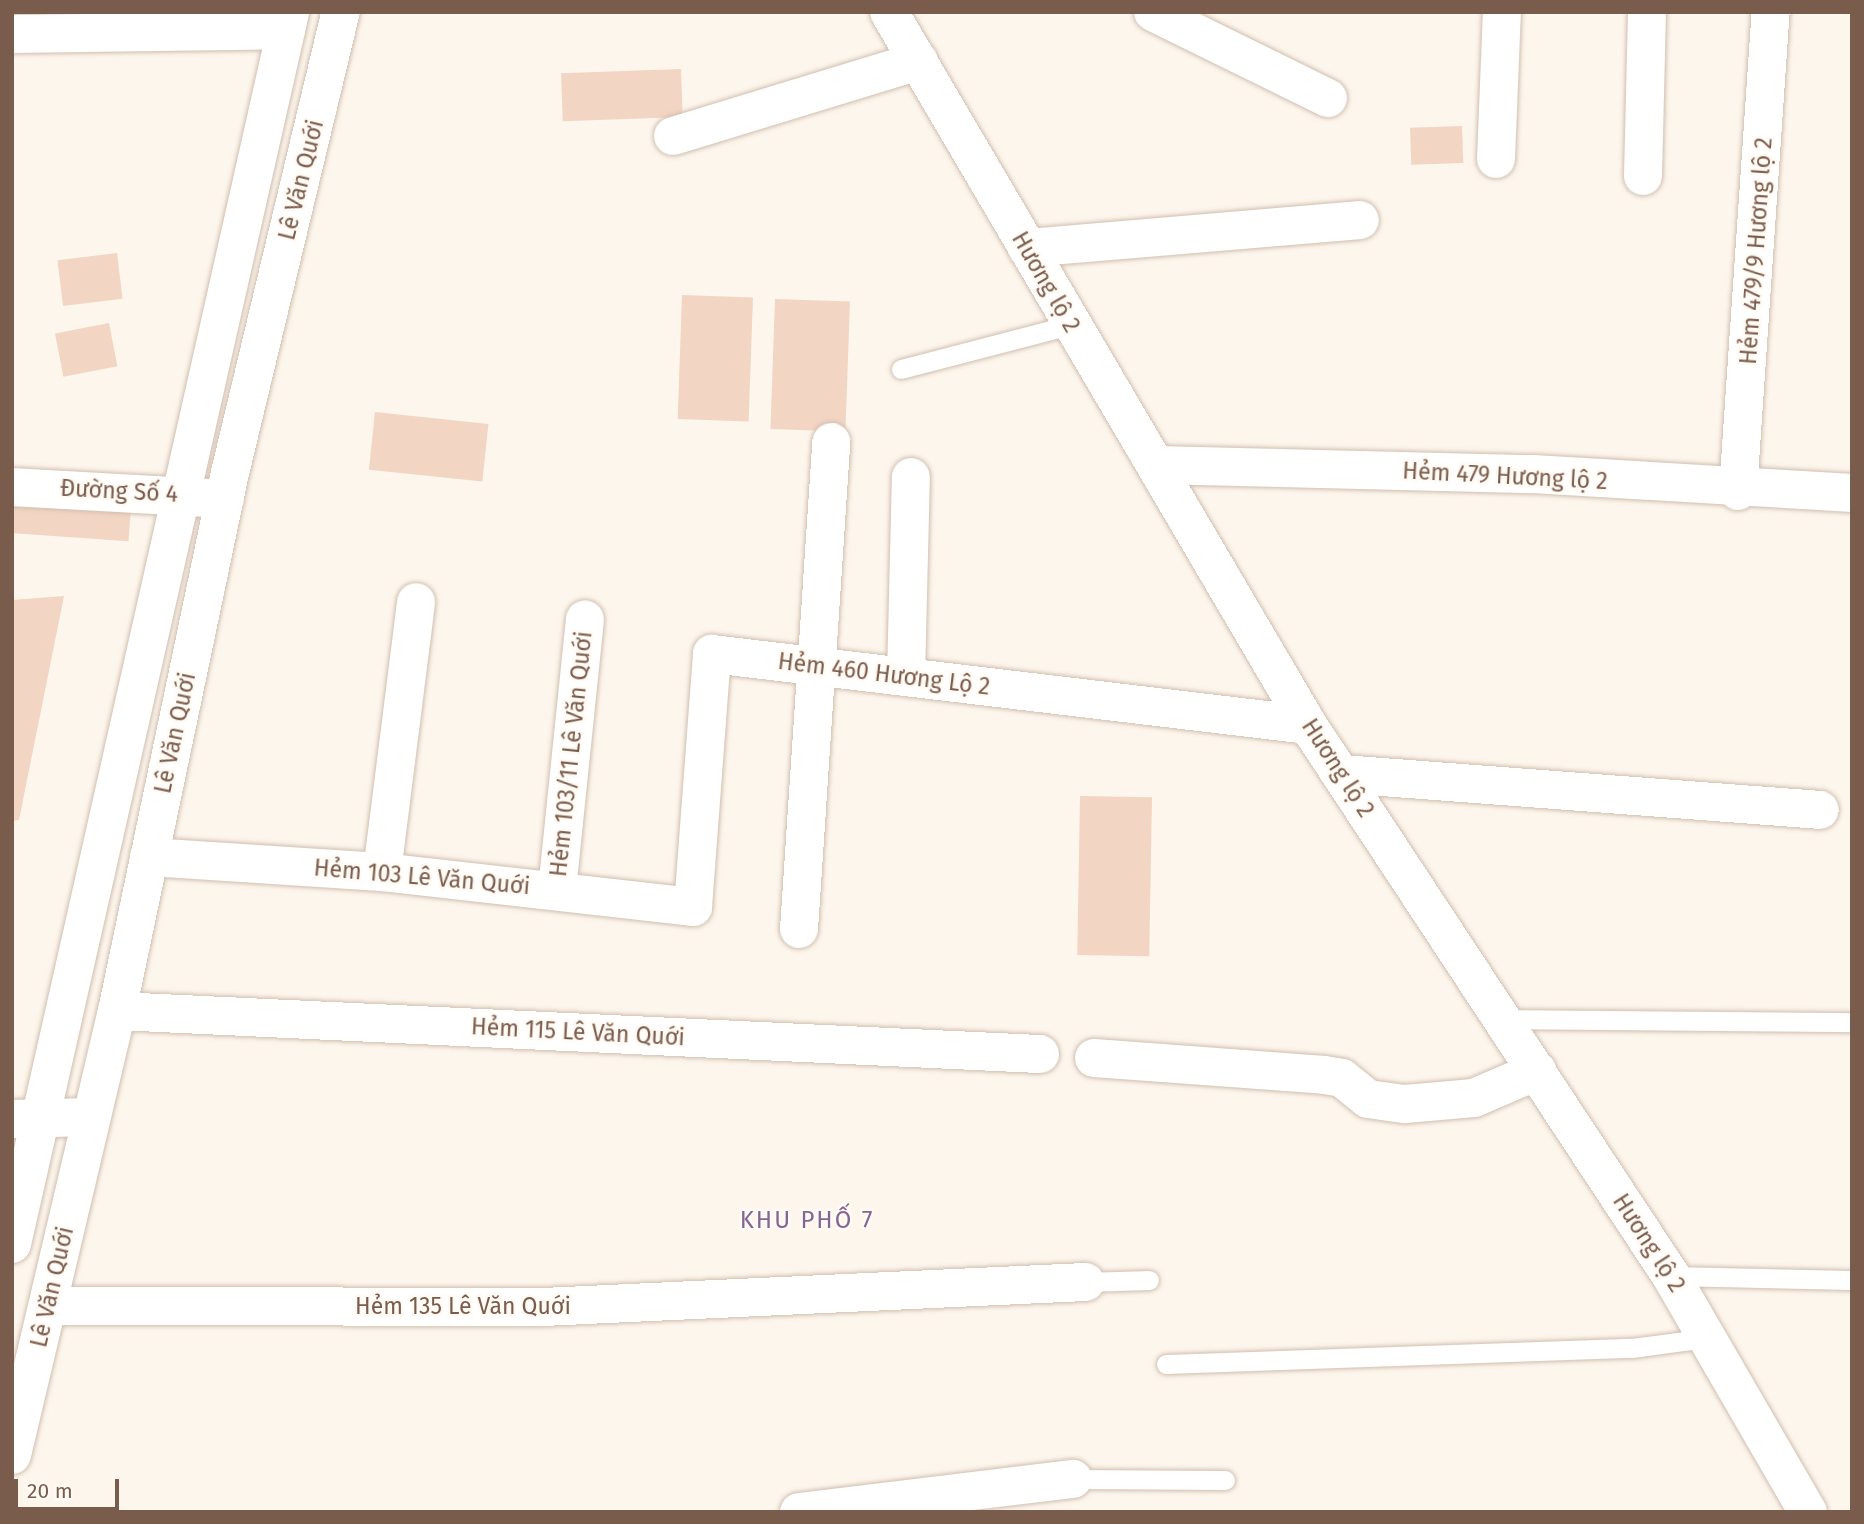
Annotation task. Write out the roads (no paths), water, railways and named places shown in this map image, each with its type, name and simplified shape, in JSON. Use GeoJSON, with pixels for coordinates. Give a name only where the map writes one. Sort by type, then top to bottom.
{"type":"FeatureCollection","features":[{"type":"Feature","properties":{"kind":"street","name":"Lê Văn Quới"},"geometry":{"type":"LineString","coordinates":[[12,1455],[117,1011],[225,499],[341,12]]}},
{"type":"Feature","properties":{"kind":"street","name":"Hương lộ 2"},"geometry":{"type":"LineString","coordinates":[[889,12],[1070,325],[1157,465],[1308,725],[1671,1276],[1808,1512]]}},
{"type":"Feature","properties":{"kind":"street"},"geometry":{"type":"LineString","coordinates":[[1153,12],[1328,97]]}},
{"type":"Feature","properties":{"kind":"street"},"geometry":{"type":"LineString","coordinates":[[1496,159],[1502,12]]}},
{"type":"Feature","properties":{"kind":"street"},"geometry":{"type":"LineString","coordinates":[[1643,176],[1647,12]]}},
{"type":"Feature","properties":{"kind":"street","name":"Hẻm 479/9 Hương lộ 2"},"geometry":{"type":"LineString","coordinates":[[1738,491],[1771,12]]}},
{"type":"Feature","properties":{"kind":"street","name":"Lê Văn Quới"},"geometry":{"type":"LineString","coordinates":[[12,1244],[28,1118],[288,21]]}},
{"type":"Feature","properties":{"kind":"street"},"geometry":{"type":"LineString","coordinates":[[12,34],[288,21]]}},
{"type":"Feature","properties":{"kind":"street"},"geometry":{"type":"LineString","coordinates":[[673,136],[919,61]]}},
{"type":"Feature","properties":{"kind":"street"},"geometry":{"type":"LineString","coordinates":[[1027,248],[1360,220]]}},
{"type":"Feature","properties":{"kind":"street"},"geometry":{"type":"LineString","coordinates":[[799,929],[820,666],[831,442]]}},
{"type":"Feature","properties":{"kind":"street","name":"Hẻm 479 Hương lộ 2"},"geometry":{"type":"LineString","coordinates":[[1157,465],[1533,474],[1738,491],[1852,493]]}},
{"type":"Feature","properties":{"kind":"street"},"geometry":{"type":"LineString","coordinates":[[906,677],[911,477]]}},
{"type":"Feature","properties":{"kind":"street","name":"Đường Số 4"},"geometry":{"type":"LineString","coordinates":[[12,486],[178,493],[225,499]]}},
{"type":"Feature","properties":{"kind":"street"},"geometry":{"type":"LineString","coordinates":[[382,872],[416,601]]}},
{"type":"Feature","properties":{"kind":"street","name":"Hẻm 103/11 Lê Văn Quới"},"geometry":{"type":"LineString","coordinates":[[557,890],[585,619]]}},
{"type":"Feature","properties":{"kind":"street","name":"Hẻm 460 Hương Lộ 2"},"geometry":{"type":"LineString","coordinates":[[693,907],[712,654],[1308,725]]}},
{"type":"Feature","properties":{"kind":"street"},"geometry":{"type":"LineString","coordinates":[[1342,774],[1820,810]]}},
{"type":"Feature","properties":{"kind":"street","name":"Hẻm 103 Lê Văn Quới"},"geometry":{"type":"LineString","coordinates":[[149,857],[382,872],[693,907]]}},
{"type":"Feature","properties":{"kind":"street","name":"Hẻm 115 Lê Văn Quới"},"geometry":{"type":"LineString","coordinates":[[117,1011],[1040,1054]]}},
{"type":"Feature","properties":{"kind":"street"},"geometry":{"type":"LineString","coordinates":[[1094,1058],[1324,1075],[1342,1078],[1368,1099],[1405,1104],[1474,1098],[1537,1071]]}},
{"type":"Feature","properties":{"kind":"street"},"geometry":{"type":"LineString","coordinates":[[28,1118],[91,1117]]}},
{"type":"Feature","properties":{"kind":"street","name":"Hẻm 135 Lê Văn Quới"},"geometry":{"type":"LineString","coordinates":[[48,1306],[543,1307],[877,1289],[1085,1282]]}},
{"type":"Feature","properties":{"kind":"street"},"geometry":{"type":"LineString","coordinates":[[804,1511],[1073,1479]]}},
{"type":"Feature","properties":{"kind":"lane"},"geometry":{"type":"LineString","coordinates":[[901,369],[1070,325]]}},
{"type":"Feature","properties":{"kind":"lane"},"geometry":{"type":"LineString","coordinates":[[1503,1019],[1852,1022]]}},
{"type":"Feature","properties":{"kind":"lane"},"geometry":{"type":"LineString","coordinates":[[1671,1276],[1852,1280]]}},
{"type":"Feature","properties":{"kind":"lane"},"geometry":{"type":"LineString","coordinates":[[1085,1282],[1149,1280]]}},
{"type":"Feature","properties":{"kind":"lane"},"geometry":{"type":"LineString","coordinates":[[1166,1364],[1632,1348],[1707,1338]]}},
{"type":"Feature","properties":{"kind":"lane"},"geometry":{"type":"LineString","coordinates":[[1073,1479],[1225,1480]]}},
{"type":"Feature","properties":{"kind":"district","name":"KHU PHỐ 7"},"geometry":{"type":"Point","coordinates":[807,1221]}}]}
